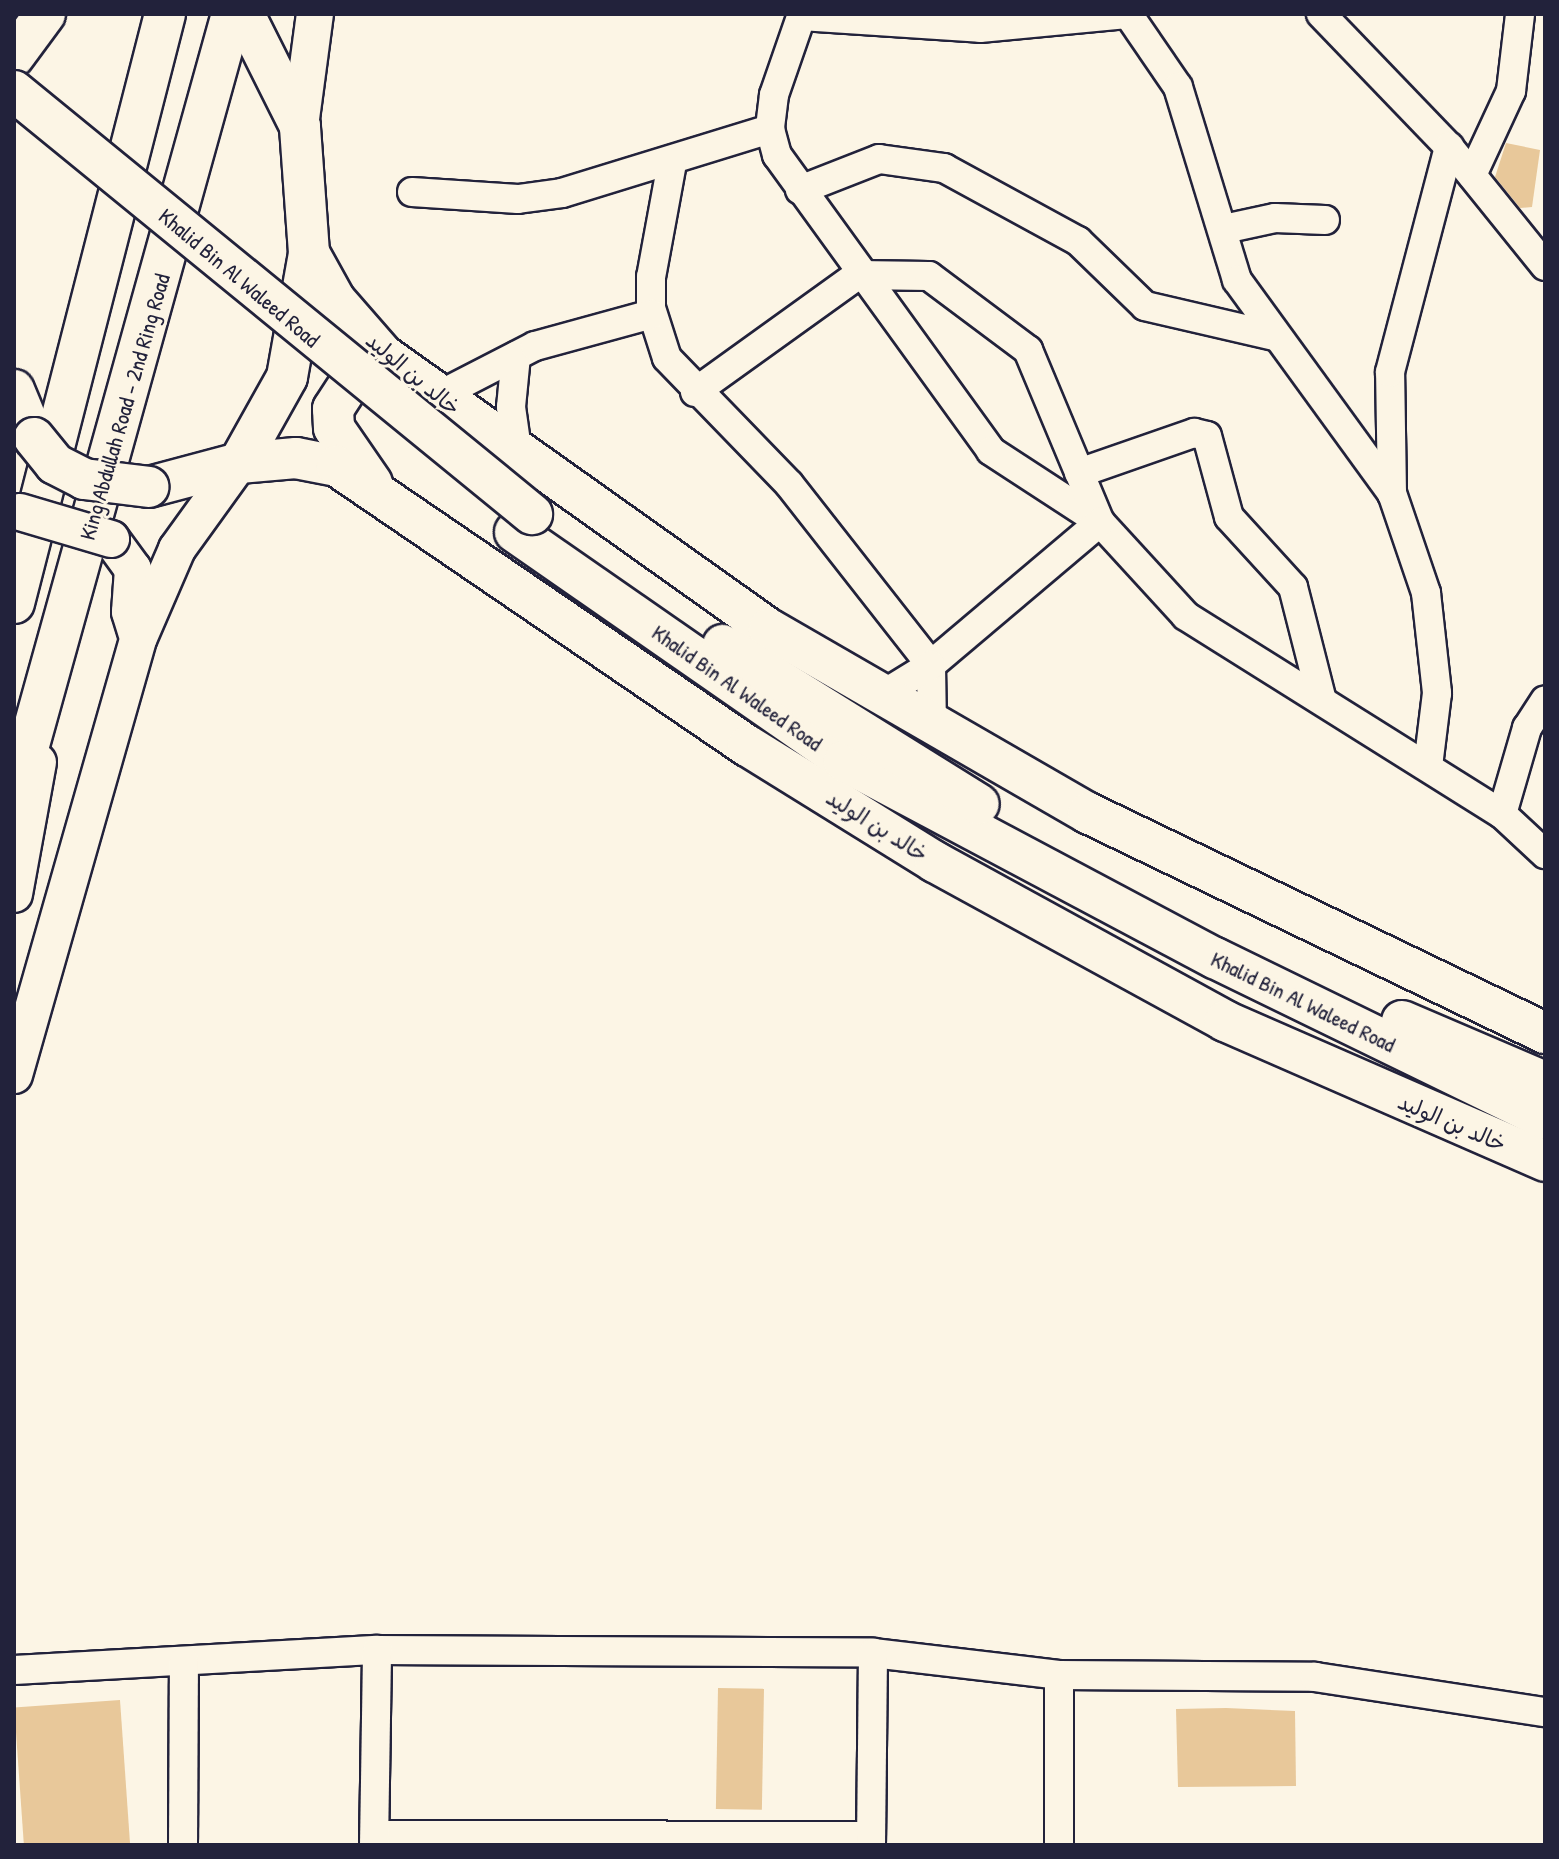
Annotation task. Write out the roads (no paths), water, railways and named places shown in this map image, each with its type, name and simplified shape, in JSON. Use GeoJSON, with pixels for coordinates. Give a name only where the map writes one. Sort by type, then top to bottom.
{"type":"FeatureCollection","features":[{"type":"Feature","properties":{"kind":"highway"},"geometry":{"type":"LineString","coordinates":[[14,56],[45,14]]}},
{"type":"Feature","properties":{"kind":"highway"},"geometry":{"type":"LineString","coordinates":[[14,603],[165,14]]}},
{"type":"Feature","properties":{"kind":"highway","name":"King Abdullah Road - 2nd Ring Road"},"geometry":{"type":"LineString","coordinates":[[14,799],[232,14]]}},
{"type":"Feature","properties":{"kind":"highway","name":"خالد بن الوليد"},"geometry":{"type":"LineString","coordinates":[[239,463],[287,377],[309,253],[300,126],[244,14]]}},
{"type":"Feature","properties":{"kind":"highway","name":"Khalid Bin Al Waleed Road"},"geometry":{"type":"LineString","coordinates":[[14,91],[523,523],[957,793],[1346,995],[1545,1082]]}},
{"type":"Feature","properties":{"kind":"highway","name":"Khalid Bin Al Waleed Road"},"geometry":{"type":"LineString","coordinates":[[14,126],[523,523],[844,761],[1215,958],[1545,1119]]}},
{"type":"Feature","properties":{"kind":"highway","name":"خالد بن الوليد"},"geometry":{"type":"LineString","coordinates":[[309,253],[335,300],[427,389],[648,550],[879,697],[1088,813],[1541,1029]]}},
{"type":"Feature","properties":{"kind":"highway"},"geometry":{"type":"LineString","coordinates":[[373,485],[334,428],[338,395],[352,380],[377,375],[427,389]]}},
{"type":"Feature","properties":{"kind":"highway","name":"خالد بن الوليد"},"geometry":{"type":"LineString","coordinates":[[14,390],[34,438],[55,464],[84,479],[149,487],[239,463],[296,458],[373,485],[748,746],[935,862],[1225,1021],[1545,1161]]}},
{"type":"Feature","properties":{"kind":"main road"},"geometry":{"type":"LineString","coordinates":[[300,126],[315,14]]}},
{"type":"Feature","properties":{"kind":"main road"},"geometry":{"type":"LineString","coordinates":[[14,1075],[139,637],[177,549],[239,463]]}},
{"type":"Feature","properties":{"kind":"main road"},"geometry":{"type":"LineString","coordinates":[[17,512],[111,539],[133,569],[130,612],[139,637]]}},
{"type":"Feature","properties":{"kind":"main road"},"geometry":{"type":"LineString","coordinates":[[14,894],[62,632]]}},
{"type":"Feature","properties":{"kind":"street"},"geometry":{"type":"LineString","coordinates":[[1428,766],[1437,693],[1426,593],[1392,494],[1274,336],[1237,280],[1224,229],[1178,87],[1128,14],[950,21],[801,15],[770,129],[800,190],[858,275],[991,451],[1100,522],[1186,616],[1321,697],[1502,814],[1545,854]]}},
{"type":"Feature","properties":{"kind":"street"},"geometry":{"type":"LineString","coordinates":[[1321,14],[1449,147],[1545,266]]}},
{"type":"Feature","properties":{"kind":"street"},"geometry":{"type":"LineString","coordinates":[[1472,175],[1511,91],[1520,14]]}},
{"type":"Feature","properties":{"kind":"street"},"geometry":{"type":"LineString","coordinates":[[412,192],[518,199],[672,163],[770,129]]}},
{"type":"Feature","properties":{"kind":"street"},"geometry":{"type":"LineString","coordinates":[[1392,494],[1390,372],[1449,147]]}},
{"type":"Feature","properties":{"kind":"street"},"geometry":{"type":"LineString","coordinates":[[800,190],[879,159],[944,168],[1078,241],[1145,306],[1274,336]]}},
{"type":"Feature","properties":{"kind":"street"},"geometry":{"type":"LineString","coordinates":[[672,163],[656,231],[652,314],[667,358],[695,392],[789,484],[931,665],[932,727]]}},
{"type":"Feature","properties":{"kind":"street"},"geometry":{"type":"LineString","coordinates":[[1224,229],[1275,218],[1325,220]]}},
{"type":"Feature","properties":{"kind":"street"},"geometry":{"type":"LineString","coordinates":[[695,392],[858,275],[929,276],[1028,350],[1100,522]]}},
{"type":"Feature","properties":{"kind":"street"},"geometry":{"type":"LineString","coordinates":[[427,389],[584,329],[652,314]]}},
{"type":"Feature","properties":{"kind":"street"},"geometry":{"type":"LineString","coordinates":[[516,356],[511,407],[518,456]]}},
{"type":"Feature","properties":{"kind":"street"},"geometry":{"type":"LineString","coordinates":[[1079,473],[1194,433],[1207,436],[1229,517],[1293,587],[1321,697]]}},
{"type":"Feature","properties":{"kind":"street"},"geometry":{"type":"LineString","coordinates":[[879,697],[931,665],[1100,522]]}},
{"type":"Feature","properties":{"kind":"street"},"geometry":{"type":"LineString","coordinates":[[1502,814],[1527,728],[1545,700]]}},
{"type":"Feature","properties":{"kind":"street"},"geometry":{"type":"LineString","coordinates":[[377,1650],[374,1840],[871,1841],[873,1653]]}},
{"type":"Feature","properties":{"kind":"street"},"geometry":{"type":"LineString","coordinates":[[14,1670],[377,1650],[873,1653],[1059,1675],[1315,1677],[1545,1712]]}},
{"type":"Feature","properties":{"kind":"street"},"geometry":{"type":"LineString","coordinates":[[183,1845],[184,1661]]}},
{"type":"Feature","properties":{"kind":"street"},"geometry":{"type":"LineString","coordinates":[[1059,1675],[1059,1845]]}}]}
